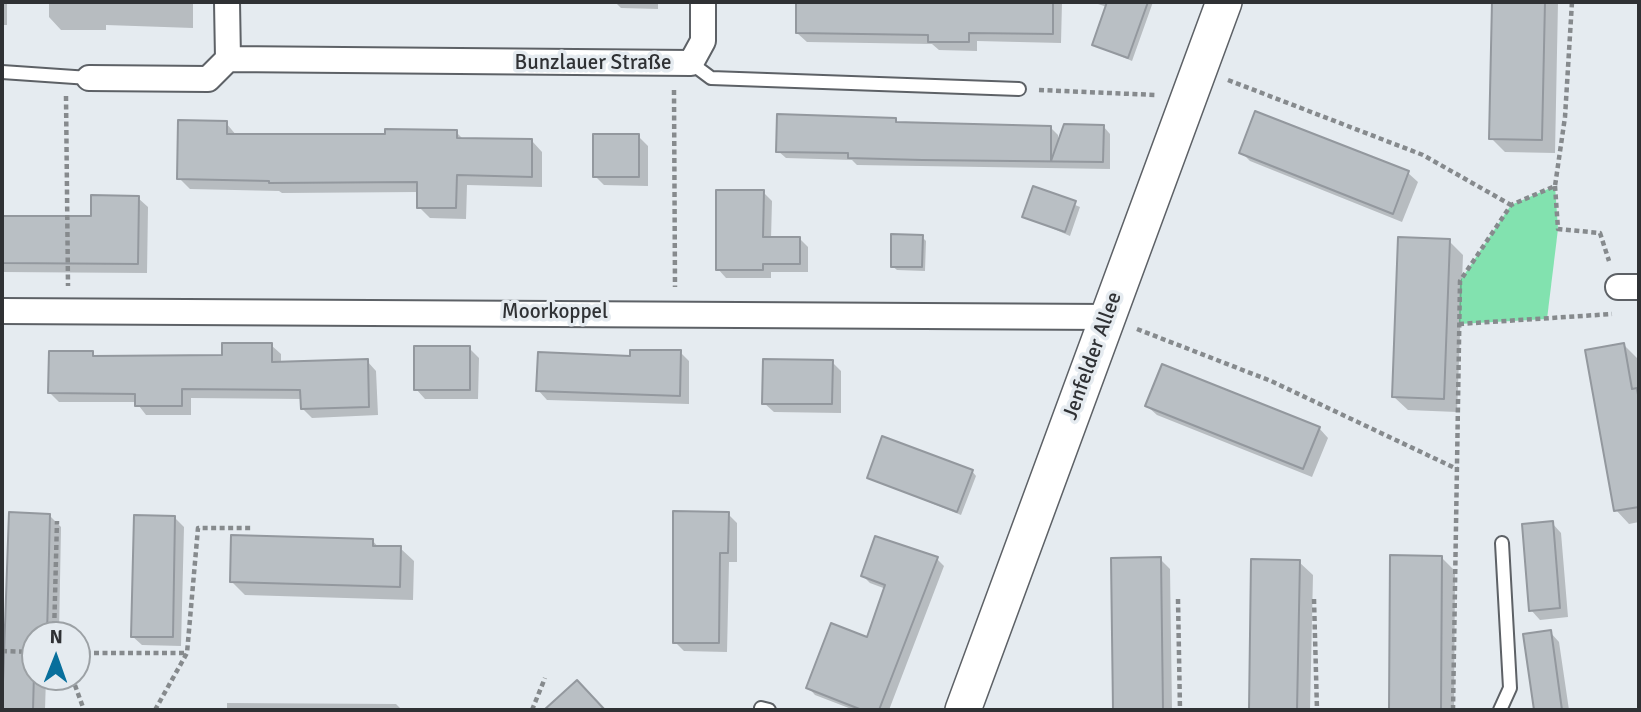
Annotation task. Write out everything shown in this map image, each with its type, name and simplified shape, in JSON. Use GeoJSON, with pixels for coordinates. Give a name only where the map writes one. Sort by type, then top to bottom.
{"type":"FeatureCollection","features":[{"type":"Feature","properties":{"kind":"main road","name":"Jenfelder Allee"},"geometry":{"type":"LineString","coordinates":[[963,710],[1224,2]]}},
{"type":"Feature","properties":{"kind":"street"},"geometry":{"type":"LineString","coordinates":[[77,76],[208,79],[228,59],[227,2]]}},
{"type":"Feature","properties":{"kind":"street"},"geometry":{"type":"LineString","coordinates":[[682,64],[703,41],[704,2]]}},
{"type":"Feature","properties":{"kind":"street","name":"Bunzlauer Straße"},"geometry":{"type":"LineString","coordinates":[[228,59],[682,64]]}},
{"type":"Feature","properties":{"kind":"street","name":"Moorkoppel"},"geometry":{"type":"LineString","coordinates":[[2,311],[1108,317]]}},
{"type":"Feature","properties":{"kind":"lane","name":"Bunzlauer Straße"},"geometry":{"type":"LineString","coordinates":[[682,64],[710,78],[1019,89]]}},
{"type":"Feature","properties":{"kind":"lane"},"geometry":{"type":"LineString","coordinates":[[2,72],[77,76]]}},
{"type":"Feature","properties":{"kind":"lane"},"geometry":{"type":"LineString","coordinates":[[1500,710],[1510,688],[1502,543]]}},
{"type":"Feature","properties":{"kind":"path"},"geometry":{"type":"LineString","coordinates":[[1572,2],[1565,117],[1555,186],[1558,229],[1600,233],[1629,287]]}},
{"type":"Feature","properties":{"kind":"path"},"geometry":{"type":"LineString","coordinates":[[675,313],[682,64]]}},
{"type":"Feature","properties":{"kind":"path"},"geometry":{"type":"LineString","coordinates":[[68,311],[77,76]]}},
{"type":"Feature","properties":{"kind":"path"},"geometry":{"type":"LineString","coordinates":[[1019,89],[1194,83],[1423,155],[1511,205]]}},
{"type":"Feature","properties":{"kind":"path"},"geometry":{"type":"LineString","coordinates":[[1453,710],[1460,281],[1511,205],[1555,186]]}},
{"type":"Feature","properties":{"kind":"path"},"geometry":{"type":"LineString","coordinates":[[1459,324],[1625,313]]}},
{"type":"Feature","properties":{"kind":"path"},"geometry":{"type":"LineString","coordinates":[[1108,317],[1271,381],[1457,469]]}},
{"type":"Feature","properties":{"kind":"path"},"geometry":{"type":"LineString","coordinates":[[54,621],[57,521]]}},
{"type":"Feature","properties":{"kind":"path"},"geometry":{"type":"LineString","coordinates":[[155,710],[187,653],[198,528],[253,528]]}},
{"type":"Feature","properties":{"kind":"path"},"geometry":{"type":"LineString","coordinates":[[1314,598],[1317,710]]}},
{"type":"Feature","properties":{"kind":"path"},"geometry":{"type":"LineString","coordinates":[[1178,599],[1180,710]]}},
{"type":"Feature","properties":{"kind":"path"},"geometry":{"type":"LineString","coordinates":[[2,651],[21,652]]}},
{"type":"Feature","properties":{"kind":"path"},"geometry":{"type":"LineString","coordinates":[[91,653],[187,653]]}},
{"type":"Feature","properties":{"kind":"path"},"geometry":{"type":"LineString","coordinates":[[532,710],[545,678]]}},
{"type":"Feature","properties":{"kind":"path"},"geometry":{"type":"LineString","coordinates":[[77,691],[84,710]]}},
{"type":"Feature","properties":{"kind":"green space"},"geometry":{"type":"Polygon","coordinates":[[[1555,186],[1558,229],[1547,319],[1459,324],[1460,281],[1511,205],[1555,186]]]}},
{"type":"Feature","properties":{"kind":"building"},"geometry":{"type":"Polygon","coordinates":[[[796,2],[1053,2],[1053,34],[969,33],[969,42],[928,42],[928,35],[796,33],[796,2]]]}},
{"type":"Feature","properties":{"kind":"building"},"geometry":{"type":"Polygon","coordinates":[[[1107,2],[1148,2],[1128,58],[1092,45],[1107,2]]]}},
{"type":"Feature","properties":{"kind":"building"},"geometry":{"type":"Polygon","coordinates":[[[1492,2],[1545,2],[1542,140],[1489,139],[1492,2]]]}},
{"type":"Feature","properties":{"kind":"building"},"geometry":{"type":"Polygon","coordinates":[[[1255,111],[1409,171],[1393,214],[1239,153],[1255,111]]]}},
{"type":"Feature","properties":{"kind":"building"},"geometry":{"type":"Polygon","coordinates":[[[777,114],[896,118],[896,122],[1051,126],[1051,161],[1064,124],[1104,125],[1103,162],[848,158],[848,153],[776,152],[777,114]]]}},
{"type":"Feature","properties":{"kind":"building"},"geometry":{"type":"Polygon","coordinates":[[[178,120],[227,121],[227,134],[385,134],[385,129],[457,130],[457,138],[532,139],[532,177],[457,175],[456,208],[417,208],[417,182],[269,183],[177,179],[178,120]]]}},
{"type":"Feature","properties":{"kind":"building"},"geometry":{"type":"Polygon","coordinates":[[[593,134],[639,134],[639,177],[593,177],[593,134]]]}},
{"type":"Feature","properties":{"kind":"building"},"geometry":{"type":"Polygon","coordinates":[[[1033,186],[1076,201],[1065,232],[1022,217],[1033,186]]]}},
{"type":"Feature","properties":{"kind":"building"},"geometry":{"type":"Polygon","coordinates":[[[716,190],[764,190],[763,237],[800,237],[800,264],[763,264],[763,270],[716,270],[716,190]]]}},
{"type":"Feature","properties":{"kind":"building"},"geometry":{"type":"Polygon","coordinates":[[[91,195],[139,196],[138,264],[2,263],[2,216],[91,216],[91,195]]]}},
{"type":"Feature","properties":{"kind":"building"},"geometry":{"type":"Polygon","coordinates":[[[891,234],[923,235],[922,267],[891,267],[891,234]]]}},
{"type":"Feature","properties":{"kind":"building"},"geometry":{"type":"Polygon","coordinates":[[[1398,237],[1450,239],[1444,399],[1392,397],[1398,237]]]}},
{"type":"Feature","properties":{"kind":"building"},"geometry":{"type":"Polygon","coordinates":[[[222,343],[272,343],[272,362],[368,359],[369,407],[301,409],[300,390],[182,389],[182,406],[135,406],[135,394],[48,393],[49,351],[93,351],[93,356],[222,355],[222,343]]]}},
{"type":"Feature","properties":{"kind":"building"},"geometry":{"type":"Polygon","coordinates":[[[1624,343],[1632,389],[1637,388],[1639,401],[1639,507],[1614,511],[1585,350],[1624,343]]]}},
{"type":"Feature","properties":{"kind":"building"},"geometry":{"type":"Polygon","coordinates":[[[414,346],[470,346],[470,390],[414,390],[414,346]]]}},
{"type":"Feature","properties":{"kind":"building"},"geometry":{"type":"Polygon","coordinates":[[[630,350],[681,350],[680,396],[536,391],[538,352],[630,356],[630,350]]]}},
{"type":"Feature","properties":{"kind":"building"},"geometry":{"type":"Polygon","coordinates":[[[763,359],[833,360],[832,404],[762,404],[763,359]]]}},
{"type":"Feature","properties":{"kind":"building"},"geometry":{"type":"Polygon","coordinates":[[[1162,364],[1320,427],[1303,469],[1145,406],[1162,364]]]}},
{"type":"Feature","properties":{"kind":"building"},"geometry":{"type":"Polygon","coordinates":[[[882,436],[973,470],[957,512],[867,478],[882,436]]]}},
{"type":"Feature","properties":{"kind":"building"},"geometry":{"type":"Polygon","coordinates":[[[673,511],[729,512],[728,553],[720,553],[719,643],[673,643],[673,511]]]}},
{"type":"Feature","properties":{"kind":"building"},"geometry":{"type":"Polygon","coordinates":[[[9,512],[50,514],[47,621],[21,621],[21,691],[34,691],[33,710],[2,710],[9,512]]]}},
{"type":"Feature","properties":{"kind":"building"},"geometry":{"type":"Polygon","coordinates":[[[134,515],[175,516],[173,637],[131,637],[134,515]]]}},
{"type":"Feature","properties":{"kind":"building"},"geometry":{"type":"Polygon","coordinates":[[[1553,521],[1560,608],[1529,611],[1522,524],[1553,521]]]}},
{"type":"Feature","properties":{"kind":"building"},"geometry":{"type":"Polygon","coordinates":[[[231,535],[373,539],[373,546],[401,546],[400,587],[230,582],[231,535]]]}},
{"type":"Feature","properties":{"kind":"building"},"geometry":{"type":"Polygon","coordinates":[[[875,536],[938,557],[879,710],[862,710],[806,688],[831,623],[867,637],[885,585],[861,576],[875,536]]]}},
{"type":"Feature","properties":{"kind":"building"},"geometry":{"type":"Polygon","coordinates":[[[1390,555],[1442,556],[1441,710],[1389,710],[1390,555]]]}},
{"type":"Feature","properties":{"kind":"building"},"geometry":{"type":"Polygon","coordinates":[[[1161,557],[1163,710],[1113,710],[1111,558],[1161,557]]]}},
{"type":"Feature","properties":{"kind":"building"},"geometry":{"type":"Polygon","coordinates":[[[1251,559],[1300,560],[1297,710],[1249,710],[1251,559]]]}},
{"type":"Feature","properties":{"kind":"building"},"geometry":{"type":"Polygon","coordinates":[[[1551,630],[1562,710],[1534,710],[1523,634],[1551,630]]]}},
{"type":"Feature","properties":{"kind":"building"},"geometry":{"type":"Polygon","coordinates":[[[577,680],[605,710],[544,710],[577,680]]]}}]}
